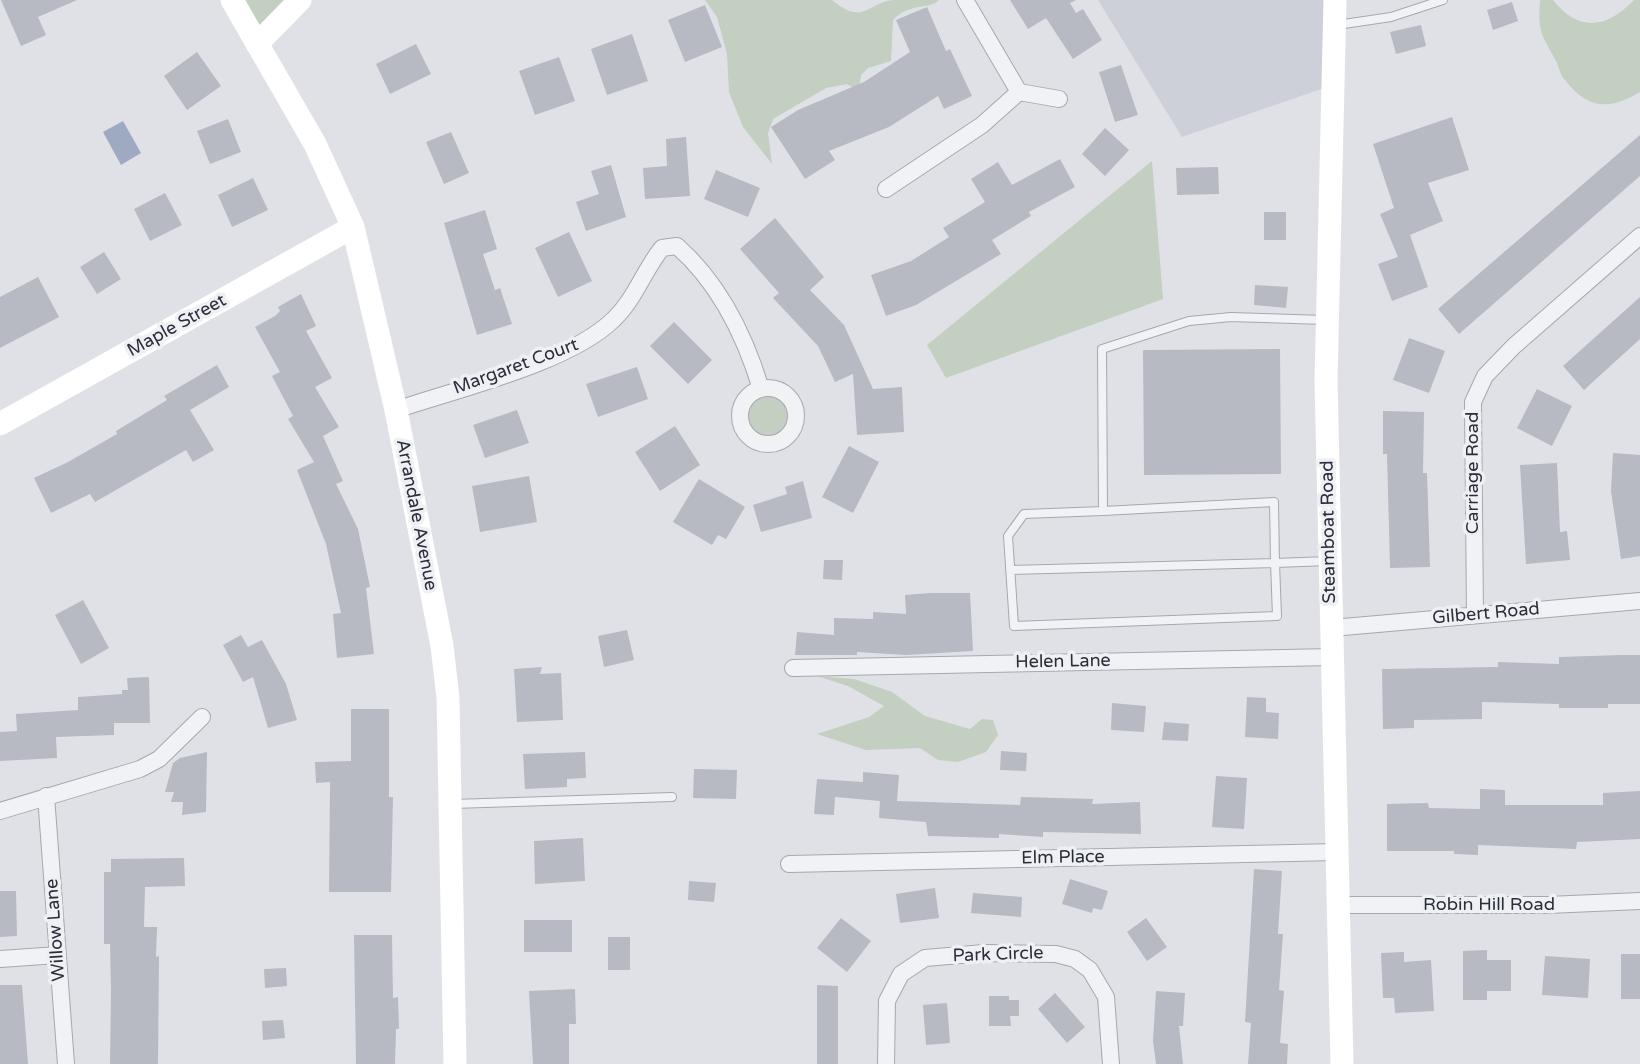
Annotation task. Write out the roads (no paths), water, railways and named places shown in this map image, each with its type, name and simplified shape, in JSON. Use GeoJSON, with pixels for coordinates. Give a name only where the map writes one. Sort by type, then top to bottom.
{"type":"FeatureCollection","features":[{"type":"Feature","properties":{"kind":"street","name":"Arrandale Avenue"},"geometry":{"type":"LineString","coordinates":[[232,0],[315,144],[353,227],[396,410],[442,646],[448,698],[455,1064]]}},
{"type":"Feature","properties":{"kind":"street"},"geometry":{"type":"LineString","coordinates":[[257,44],[300,0]]}},
{"type":"Feature","properties":{"kind":"street"},"geometry":{"type":"LineString","coordinates":[[965,0],[1020,92],[1059,99]]}},
{"type":"Feature","properties":{"kind":"street","name":"Steamboat Road"},"geometry":{"type":"LineString","coordinates":[[1335,0],[1328,320],[1330,561],[1342,1064]]}},
{"type":"Feature","properties":{"kind":"street"},"geometry":{"type":"LineString","coordinates":[[886,189],[982,125],[1020,92]]}},
{"type":"Feature","properties":{"kind":"street","name":"Maple Street"},"geometry":{"type":"LineString","coordinates":[[0,424],[353,227]]}},
{"type":"Feature","properties":{"kind":"street","name":"Carriage Road"},"geometry":{"type":"LineString","coordinates":[[1475,614],[1473,402],[1485,376],[1514,346],[1640,236]]}},
{"type":"Feature","properties":{"kind":"street","name":"Margaret Court"},"geometry":{"type":"LineString","coordinates":[[396,410],[552,357],[584,343],[613,321],[628,304],[651,262],[663,248],[677,246],[696,262],[737,326],[761,389]]}},
{"type":"Feature","properties":{"kind":"street","name":"Gilbert Road"},"geometry":{"type":"LineString","coordinates":[[1332,628],[1640,601]]}},
{"type":"Feature","properties":{"kind":"street","name":"Helen Lane"},"geometry":{"type":"LineString","coordinates":[[793,668],[1333,657]]}},
{"type":"Feature","properties":{"kind":"street"},"geometry":{"type":"LineString","coordinates":[[0,811],[140,769],[159,759],[202,718]]}},
{"type":"Feature","properties":{"kind":"street","name":"Willow Lane"},"geometry":{"type":"LineString","coordinates":[[46,796],[66,1064]]}},
{"type":"Feature","properties":{"kind":"street","name":"Elm Place"},"geometry":{"type":"LineString","coordinates":[[789,864],[1337,852]]}},
{"type":"Feature","properties":{"kind":"street","name":"Robin Hill Road"},"geometry":{"type":"LineString","coordinates":[[1338,905],[1548,905],[1640,901]]}},
{"type":"Feature","properties":{"kind":"street","name":"Park Circle"},"geometry":{"type":"LineString","coordinates":[[886,1064],[887,1001],[901,974],[925,958],[984,953],[1056,954],[1075,959],[1090,970],[1106,998],[1111,1064]]}},
{"type":"Feature","properties":{"kind":"street"},"geometry":{"type":"LineString","coordinates":[[0,959],[58,955]]}},
{"type":"Feature","properties":{"kind":"lane"},"geometry":{"type":"LineString","coordinates":[[1334,26],[1391,17],[1443,0]]}},
{"type":"Feature","properties":{"kind":"lane"},"geometry":{"type":"LineString","coordinates":[[1103,511],[1102,349],[1189,321],[1231,317],[1328,320]]}},
{"type":"Feature","properties":{"kind":"lane"},"geometry":{"type":"LineString","coordinates":[[1274,502],[1277,616],[1014,626],[1008,536],[1024,514],[1103,511],[1274,502]]}},
{"type":"Feature","properties":{"kind":"lane"},"geometry":{"type":"LineString","coordinates":[[1010,570],[1330,561]]}},
{"type":"Feature","properties":{"kind":"lane"},"geometry":{"type":"LineString","coordinates":[[450,804],[672,797]]}},
{"type":"Feature","properties":{"kind":"water"},"geometry":{"type":"Polygon","coordinates":[[[123,121],[141,153],[121,165],[103,132],[123,121]]]}}]}
